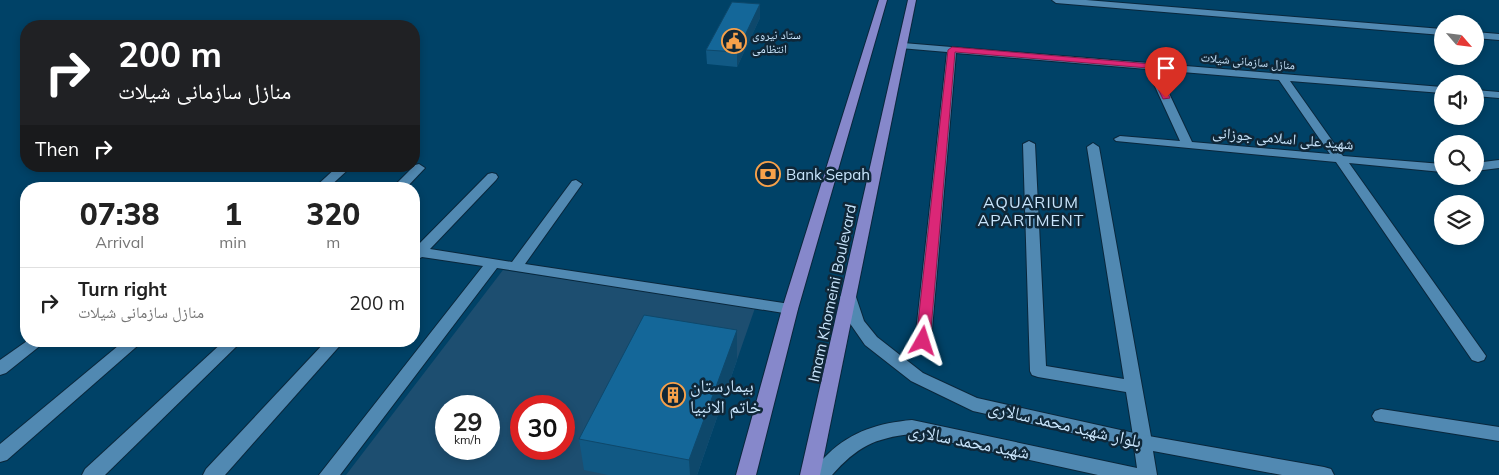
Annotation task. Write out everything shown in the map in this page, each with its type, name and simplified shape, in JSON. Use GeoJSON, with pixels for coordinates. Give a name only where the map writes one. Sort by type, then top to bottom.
{"type":"FeatureCollection","features":[{"type":"Feature","properties":{"kind":"main road","name":"Imam Khomeini Boulevard"},"geometry":{"type":"LineString","coordinates":[[746,475],[790,309],[884,0]]}},
{"type":"Feature","properties":{"kind":"main road","name":"Imam Khomeini Boulevard"},"geometry":{"type":"LineString","coordinates":[[810,475],[912,0]]}},
{"type":"Feature","properties":{"kind":"street"},"geometry":{"type":"LineString","coordinates":[[1056,0],[1434,31]]}},
{"type":"Feature","properties":{"kind":"street"},"geometry":{"type":"LineString","coordinates":[[1484,36],[1499,37]]}},
{"type":"Feature","properties":{"kind":"street","name":"منازل سازمانی شیلات"},"geometry":{"type":"LineString","coordinates":[[903,46],[1434,89]]}},
{"type":"Feature","properties":{"kind":"street"},"geometry":{"type":"LineString","coordinates":[[923,341],[952,50]]}},
{"type":"Feature","properties":{"kind":"street"},"geometry":{"type":"LineString","coordinates":[[1151,66],[1188,145]]}},
{"type":"Feature","properties":{"kind":"street"},"geometry":{"type":"LineString","coordinates":[[1282,77],[1478,356]]}},
{"type":"Feature","properties":{"kind":"street"},"geometry":{"type":"LineString","coordinates":[[1484,94],[1499,95]]}},
{"type":"Feature","properties":{"kind":"street","name":"شهید علی اسلامی جوزانی"},"geometry":{"type":"LineString","coordinates":[[1120,139],[1434,167]]}},
{"type":"Feature","properties":{"kind":"street"},"geometry":{"type":"LineString","coordinates":[[1029,144],[1038,371],[1134,387]]}},
{"type":"Feature","properties":{"kind":"street"},"geometry":{"type":"LineString","coordinates":[[1093,147],[1147,475]]}},
{"type":"Feature","properties":{"kind":"street"},"geometry":{"type":"LineString","coordinates":[[1484,166],[1499,164]]}},
{"type":"Feature","properties":{"kind":"street"},"geometry":{"type":"LineString","coordinates":[[327,182],[339,172]]}},
{"type":"Feature","properties":{"kind":"street"},"geometry":{"type":"LineString","coordinates":[[404,182],[415,172]]}},
{"type":"Feature","properties":{"kind":"street"},"geometry":{"type":"LineString","coordinates":[[420,248],[492,177]]}},
{"type":"Feature","properties":{"kind":"street"},"geometry":{"type":"LineString","coordinates":[[515,267],[576,184]]}},
{"type":"Feature","properties":{"kind":"street"},"geometry":{"type":"LineString","coordinates":[[420,254],[493,263],[790,309]]}},
{"type":"Feature","properties":{"kind":"street"},"geometry":{"type":"LineString","coordinates":[[329,475],[493,263]]}},
{"type":"Feature","properties":{"kind":"street","name":"بلوار شهید محمد سالاری"},"geometry":{"type":"LineString","coordinates":[[848,297],[857,322],[871,341],[917,377],[973,404],[1143,442],[1324,475]]}},
{"type":"Feature","properties":{"kind":"street"},"geometry":{"type":"LineString","coordinates":[[0,369],[30,347]]}},
{"type":"Feature","properties":{"kind":"street"},"geometry":{"type":"LineString","coordinates":[[0,455],[128,347]]}},
{"type":"Feature","properties":{"kind":"street"},"geometry":{"type":"LineString","coordinates":[[92,475],[228,347]]}},
{"type":"Feature","properties":{"kind":"street"},"geometry":{"type":"LineString","coordinates":[[213,475],[330,347]]}},
{"type":"Feature","properties":{"kind":"street"},"geometry":{"type":"LineString","coordinates":[[1382,416],[1499,434]]}},
{"type":"Feature","properties":{"kind":"street","name":"شهید محمد سالاری"},"geometry":{"type":"LineString","coordinates":[[820,475],[837,456],[865,435],[885,429],[912,427],[1133,475]]}},
{"type":"Feature","properties":{"kind":"shaded area"},"geometry":{"type":"Polygon","coordinates":[[[503,270],[755,308],[697,475],[346,475],[503,270]]]}},
{"type":"Feature","properties":{"kind":"building"},"geometry":{"type":"Polygon","coordinates":[[[732,2],[760,4],[737,52],[706,50],[732,2]]]}},
{"type":"Feature","properties":{"kind":"building","name":"بیمارستان خاتم الانبیا"},"geometry":{"type":"Polygon","coordinates":[[[644,315],[737,330],[689,460],[579,439],[644,315]]]}},
{"type":"Feature","properties":{"kind":"place","name":"ستاد نیروی انتظامی"},"geometry":{"type":"Point","coordinates":[734,41]}},
{"type":"Feature","properties":{"kind":"place","name":"Bank Sepah"},"geometry":{"type":"Point","coordinates":[768,174]}},
{"type":"Feature","properties":{"kind":"place","name":"بیمارستان خاتم الانبیا"},"geometry":{"type":"Point","coordinates":[673,395]}},
{"type":"Feature","properties":{"kind":"district","name":"AQUARIUM APARTMENT"},"geometry":{"type":"Point","coordinates":[1031,211]}},
{"type":"Feature","properties":{"kind":"route"},"geometry":{"type":"LineString","coordinates":[[923,341],[952,50],[1151,66],[1166,98]]}}]}
